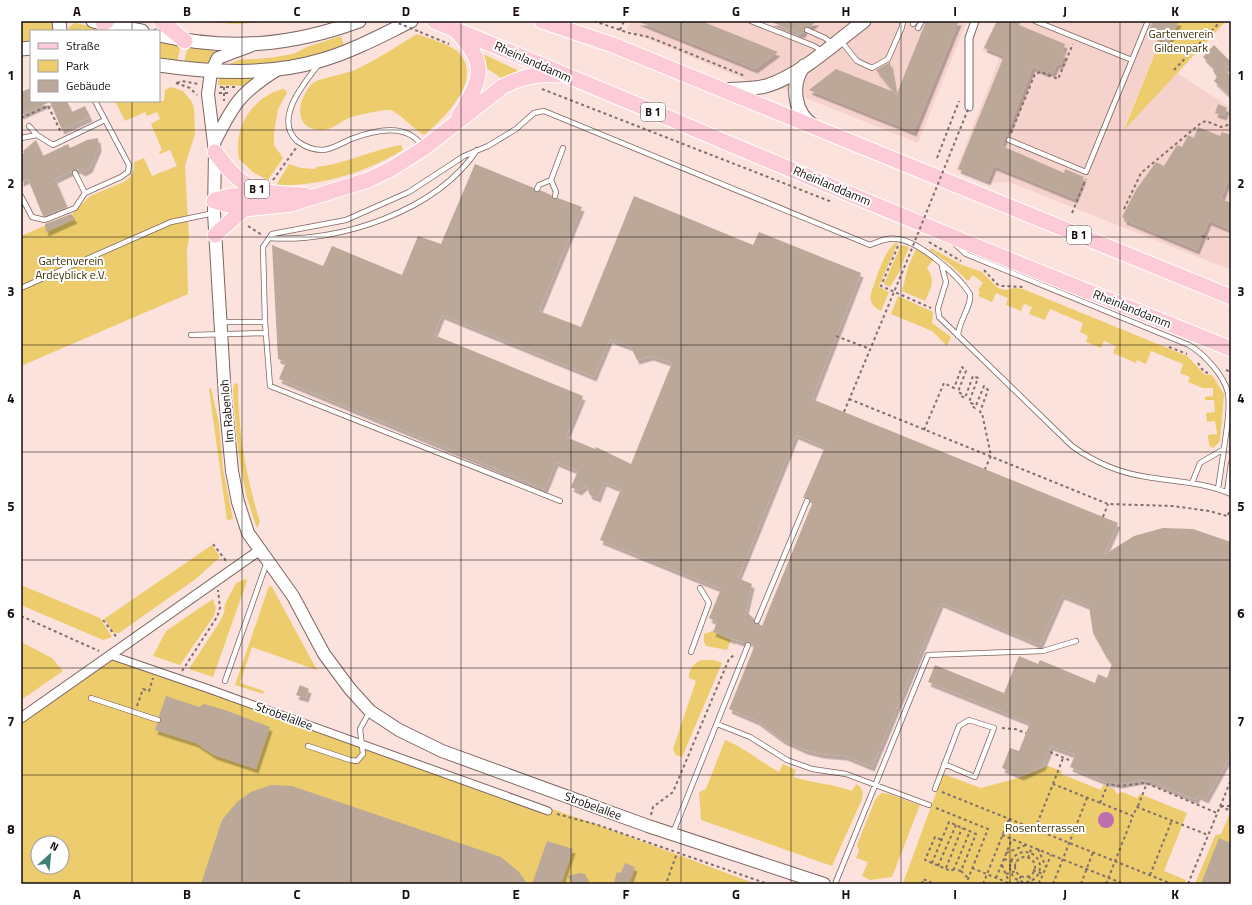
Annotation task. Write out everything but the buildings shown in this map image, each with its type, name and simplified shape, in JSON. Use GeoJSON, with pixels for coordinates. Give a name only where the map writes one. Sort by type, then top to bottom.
{"type":"FeatureCollection","features":[{"type":"Feature","properties":{"kind":"main road"},"geometry":{"type":"LineString","coordinates":[[161,21],[185,41]]}},
{"type":"Feature","properties":{"kind":"main road"},"geometry":{"type":"LineString","coordinates":[[160,35],[185,41],[253,45],[309,37],[359,21]]}},
{"type":"Feature","properties":{"kind":"main road"},"geometry":{"type":"LineString","coordinates":[[160,64],[211,72],[260,72],[278,69],[322,60],[362,45],[391,26],[411,21]]}},
{"type":"Feature","properties":{"kind":"main road","name":"B 1"},"geometry":{"type":"LineString","coordinates":[[542,21],[613,44],[1231,297]]}},
{"type":"Feature","properties":{"kind":"main road"},"geometry":{"type":"LineString","coordinates":[[723,90],[768,86],[805,65],[864,21]]}},
{"type":"Feature","properties":{"kind":"main road"},"geometry":{"type":"LineString","coordinates":[[101,22],[137,30]]}},
{"type":"Feature","properties":{"kind":"main road","name":"Rheinlanddamm"},"geometry":{"type":"LineString","coordinates":[[437,22],[944,234],[1231,349]]}},
{"type":"Feature","properties":{"kind":"main road","name":"B 1"},"geometry":{"type":"LineString","coordinates":[[454,30],[473,52],[478,69],[477,86],[456,122]]}},
{"type":"Feature","properties":{"kind":"main road"},"geometry":{"type":"LineString","coordinates":[[805,65],[797,77],[795,93],[800,110],[808,122],[815,127]]}},
{"type":"Feature","properties":{"kind":"main road","name":"B 1"},"geometry":{"type":"LineString","coordinates":[[214,207],[244,209],[290,204],[314,195],[368,180],[391,169],[424,148],[490,96],[512,82],[535,75],[548,74],[570,78]]}},
{"type":"Feature","properties":{"kind":"main road","name":"B 1"},"geometry":{"type":"LineString","coordinates":[[215,148],[240,181],[258,190],[275,194]]}},
{"type":"Feature","properties":{"kind":"main road","name":"B 1"},"geometry":{"type":"LineString","coordinates":[[214,207],[230,196],[275,194],[314,195]]}},
{"type":"Feature","properties":{"kind":"main road","name":"B 1"},"geometry":{"type":"LineString","coordinates":[[215,235],[244,209]]}},
{"type":"Feature","properties":{"kind":"street"},"geometry":{"type":"LineString","coordinates":[[969,106],[969,38],[975,21]]}},
{"type":"Feature","properties":{"kind":"street"},"geometry":{"type":"LineString","coordinates":[[211,72],[218,58],[253,45]]}},
{"type":"Feature","properties":{"kind":"street"},"geometry":{"type":"LineString","coordinates":[[215,148],[231,110],[239,98],[250,87],[278,69]]}},
{"type":"Feature","properties":{"kind":"street","name":"Im Rabenloh"},"geometry":{"type":"LineString","coordinates":[[211,72],[214,89],[208,94],[215,148],[215,235],[228,431],[238,502],[248,534],[293,596],[324,654],[350,690],[370,711]]}},
{"type":"Feature","properties":{"kind":"street"},"geometry":{"type":"LineString","coordinates":[[21,718],[260,550]]}},
{"type":"Feature","properties":{"kind":"street","name":"Strobelallee"},"geometry":{"type":"LineString","coordinates":[[110,655],[548,811]]}},
{"type":"Feature","properties":{"kind":"street","name":"Strobelallee"},"geometry":{"type":"LineString","coordinates":[[370,711],[399,730],[442,751],[648,826],[811,882],[824,884]]}},
{"type":"Feature","properties":{"kind":"lane"},"geometry":{"type":"LineString","coordinates":[[751,21],[814,46],[832,45]]}},
{"type":"Feature","properties":{"kind":"lane"},"geometry":{"type":"LineString","coordinates":[[806,30],[825,38],[832,45],[857,61],[872,68],[888,59],[902,27],[903,21]]}},
{"type":"Feature","properties":{"kind":"lane"},"geometry":{"type":"LineString","coordinates":[[918,28],[922,21]]}},
{"type":"Feature","properties":{"kind":"lane"},"geometry":{"type":"LineString","coordinates":[[1036,21],[1132,60]]}},
{"type":"Feature","properties":{"kind":"lane"},"geometry":{"type":"LineString","coordinates":[[1009,140],[1086,172],[1148,22]]}},
{"type":"Feature","properties":{"kind":"lane"},"geometry":{"type":"LineString","coordinates":[[322,60],[307,80],[291,108],[288,118],[288,127],[291,134],[299,142],[316,150],[325,150],[368,134],[393,130],[405,132],[418,138],[424,148]]}},
{"type":"Feature","properties":{"kind":"lane"},"geometry":{"type":"LineString","coordinates":[[21,196],[32,217],[45,220],[75,208],[85,193],[121,177],[128,172],[129,165],[96,102]]}},
{"type":"Feature","properties":{"kind":"lane"},"geometry":{"type":"LineString","coordinates":[[560,501],[270,386],[265,322],[263,248],[272,234],[346,220],[410,192],[464,156],[516,129],[534,113],[544,111],[870,245],[888,239],[901,240],[926,252],[942,265],[968,291],[970,297],[959,326],[958,336]]}},
{"type":"Feature","properties":{"kind":"lane"},"geometry":{"type":"LineString","coordinates":[[29,126],[38,135],[53,145],[105,120]]}},
{"type":"Feature","properties":{"kind":"lane"},"geometry":{"type":"LineString","coordinates":[[21,138],[38,135]]}},
{"type":"Feature","properties":{"kind":"lane"},"geometry":{"type":"LineString","coordinates":[[554,196],[556,192],[551,180],[563,148]]}},
{"type":"Feature","properties":{"kind":"lane"},"geometry":{"type":"LineString","coordinates":[[270,238],[297,239],[323,236],[386,219],[412,205],[448,182],[466,166],[477,150]]}},
{"type":"Feature","properties":{"kind":"lane"},"geometry":{"type":"LineString","coordinates":[[75,173],[85,193]]}},
{"type":"Feature","properties":{"kind":"lane"},"geometry":{"type":"LineString","coordinates":[[537,189],[539,185],[551,180]]}},
{"type":"Feature","properties":{"kind":"lane"},"geometry":{"type":"LineString","coordinates":[[21,288],[171,222],[214,207]]}},
{"type":"Feature","properties":{"kind":"lane"},"geometry":{"type":"LineString","coordinates":[[944,234],[966,254],[1189,345],[1201,352],[1216,370],[1228,395],[1224,449],[1218,489]]}},
{"type":"Feature","properties":{"kind":"lane"},"geometry":{"type":"LineString","coordinates":[[942,265],[946,282],[938,311],[939,317],[1072,446],[1084,455],[1108,466],[1135,475],[1192,483],[1229,493],[1231,463]]}},
{"type":"Feature","properties":{"kind":"lane"},"geometry":{"type":"LineString","coordinates":[[1215,290],[1231,291]]}},
{"type":"Feature","properties":{"kind":"lane"},"geometry":{"type":"LineString","coordinates":[[191,335],[221,328],[265,322]]}},
{"type":"Feature","properties":{"kind":"lane"},"geometry":{"type":"LineString","coordinates":[[221,328],[266,333]]}},
{"type":"Feature","properties":{"kind":"lane"},"geometry":{"type":"LineString","coordinates":[[1192,483],[1200,463],[1224,449]]}},
{"type":"Feature","properties":{"kind":"lane"},"geometry":{"type":"LineString","coordinates":[[757,621],[806,501]]}},
{"type":"Feature","properties":{"kind":"lane"},"geometry":{"type":"LineString","coordinates":[[225,681],[267,560]]}},
{"type":"Feature","properties":{"kind":"lane"},"geometry":{"type":"LineString","coordinates":[[691,652],[709,603],[700,588]]}},
{"type":"Feature","properties":{"kind":"lane"},"geometry":{"type":"LineString","coordinates":[[835,884],[928,655],[1043,651],[1076,641]]}},
{"type":"Feature","properties":{"kind":"lane"},"geometry":{"type":"LineString","coordinates":[[672,834],[748,644]]}},
{"type":"Feature","properties":{"kind":"lane"},"geometry":{"type":"LineString","coordinates":[[91,698],[158,720]]}},
{"type":"Feature","properties":{"kind":"lane"},"geometry":{"type":"LineString","coordinates":[[308,746],[357,761],[363,754],[360,729],[370,711]]}},
{"type":"Feature","properties":{"kind":"lane"},"geometry":{"type":"LineString","coordinates":[[935,789],[944,764],[959,726],[969,720],[994,728],[975,776],[944,764]]}},
{"type":"Feature","properties":{"kind":"lane"},"geometry":{"type":"LineString","coordinates":[[717,724],[750,738],[787,760],[807,768],[846,774],[874,786],[929,805]]}},
{"type":"Feature","properties":{"kind":"path"},"geometry":{"type":"LineString","coordinates":[[594,21],[620,30],[649,37],[747,77]]}},
{"type":"Feature","properties":{"kind":"path"},"geometry":{"type":"LineString","coordinates":[[620,30],[624,21]]}},
{"type":"Feature","properties":{"kind":"path"},"geometry":{"type":"LineString","coordinates":[[1174,70],[1221,21]]}},
{"type":"Feature","properties":{"kind":"path"},"geometry":{"type":"LineString","coordinates":[[391,26],[420,32],[453,46]]}},
{"type":"Feature","properties":{"kind":"path"},"geometry":{"type":"LineString","coordinates":[[1009,140],[1035,74],[1041,72],[1058,80],[1075,37]]}},
{"type":"Feature","properties":{"kind":"path"},"geometry":{"type":"LineString","coordinates":[[176,83],[182,81],[232,93],[235,96]]}},
{"type":"Feature","properties":{"kind":"path"},"geometry":{"type":"LineString","coordinates":[[224,87],[242,87]]}},
{"type":"Feature","properties":{"kind":"path"},"geometry":{"type":"LineString","coordinates":[[538,88],[553,91],[835,204]]}},
{"type":"Feature","properties":{"kind":"path"},"geometry":{"type":"LineString","coordinates":[[937,158],[959,101]]}},
{"type":"Feature","properties":{"kind":"path"},"geometry":{"type":"LineString","coordinates":[[21,118],[48,106],[60,132],[67,129]]}},
{"type":"Feature","properties":{"kind":"path"},"geometry":{"type":"LineString","coordinates":[[844,412],[969,106]]}},
{"type":"Feature","properties":{"kind":"path"},"geometry":{"type":"LineString","coordinates":[[1124,209],[1141,173],[1201,123],[1206,121],[1221,127],[1231,124]]}},
{"type":"Feature","properties":{"kind":"path"},"geometry":{"type":"LineString","coordinates":[[274,178],[299,142]]}},
{"type":"Feature","properties":{"kind":"path"},"geometry":{"type":"LineString","coordinates":[[1072,213],[1084,183]]}},
{"type":"Feature","properties":{"kind":"path"},"geometry":{"type":"LineString","coordinates":[[248,226],[256,231]]}},
{"type":"Feature","properties":{"kind":"path"},"geometry":{"type":"LineString","coordinates":[[913,233],[919,237]]}},
{"type":"Feature","properties":{"kind":"path"},"geometry":{"type":"LineString","coordinates":[[1202,236],[1209,239]]}},
{"type":"Feature","properties":{"kind":"path"},"geometry":{"type":"LineString","coordinates":[[901,240],[881,286],[938,311]]}},
{"type":"Feature","properties":{"kind":"path"},"geometry":{"type":"LineString","coordinates":[[926,240],[947,254],[966,263]]}},
{"type":"Feature","properties":{"kind":"path"},"geometry":{"type":"LineString","coordinates":[[983,270],[997,284],[1002,286],[1021,286],[1028,289]]}},
{"type":"Feature","properties":{"kind":"path"},"geometry":{"type":"LineString","coordinates":[[836,336],[870,349]]}},
{"type":"Feature","properties":{"kind":"path"},"geometry":{"type":"LineString","coordinates":[[1163,344],[1192,356]]}},
{"type":"Feature","properties":{"kind":"path"},"geometry":{"type":"LineString","coordinates":[[1197,360],[1204,372],[1209,373],[1222,368],[1231,372]]}},
{"type":"Feature","properties":{"kind":"path"},"geometry":{"type":"LineString","coordinates":[[924,430],[944,383],[954,388],[962,367],[966,371],[958,392],[962,394],[961,396],[964,398],[974,376],[978,378],[969,402],[973,404],[972,406],[975,408],[984,386],[988,390],[980,412],[982,413],[991,456],[986,469]]}},
{"type":"Feature","properties":{"kind":"path"},"geometry":{"type":"LineString","coordinates":[[849,399],[1108,504],[1173,506],[1228,515],[1231,517]]}},
{"type":"Feature","properties":{"kind":"path"},"geometry":{"type":"LineString","coordinates":[[1103,517],[1108,504]]}},
{"type":"Feature","properties":{"kind":"path"},"geometry":{"type":"LineString","coordinates":[[1228,515],[1231,508]]}},
{"type":"Feature","properties":{"kind":"path"},"geometry":{"type":"LineString","coordinates":[[213,544],[233,569]]}},
{"type":"Feature","properties":{"kind":"path"},"geometry":{"type":"LineString","coordinates":[[177,678],[217,617],[220,608],[216,581]]}},
{"type":"Feature","properties":{"kind":"path"},"geometry":{"type":"LineString","coordinates":[[21,616],[110,655]]}},
{"type":"Feature","properties":{"kind":"path"},"geometry":{"type":"LineString","coordinates":[[104,620],[111,630]]}},
{"type":"Feature","properties":{"kind":"path"},"geometry":{"type":"LineString","coordinates":[[648,826],[653,807],[673,792],[729,660],[734,655]]}},
{"type":"Feature","properties":{"kind":"path"},"geometry":{"type":"LineString","coordinates":[[139,700],[143,689],[149,691],[156,671]]}},
{"type":"Feature","properties":{"kind":"path"},"geometry":{"type":"LineString","coordinates":[[994,728],[1015,729],[1026,733]]}},
{"type":"Feature","properties":{"kind":"path"},"geometry":{"type":"LineString","coordinates":[[1050,752],[1068,760]]}},
{"type":"Feature","properties":{"kind":"path"},"geometry":{"type":"LineString","coordinates":[[1035,829],[1064,758]]}},
{"type":"Feature","properties":{"kind":"path"},"geometry":{"type":"LineString","coordinates":[[1188,884],[1231,780]]}},
{"type":"Feature","properties":{"kind":"path"},"geometry":{"type":"LineString","coordinates":[[1100,803],[1108,784],[1120,786],[1134,783],[1147,783],[1217,813]]}},
{"type":"Feature","properties":{"kind":"path"},"geometry":{"type":"LineString","coordinates":[[1106,884],[1147,783]]}},
{"type":"Feature","properties":{"kind":"path"},"geometry":{"type":"LineString","coordinates":[[1054,784],[1134,816]]}},
{"type":"Feature","properties":{"kind":"path"},"geometry":{"type":"LineString","coordinates":[[935,789],[1172,884]]}},
{"type":"Feature","properties":{"kind":"path"},"geometry":{"type":"LineString","coordinates":[[1053,884],[1088,798]]}},
{"type":"Feature","properties":{"kind":"path"},"geometry":{"type":"LineString","coordinates":[[929,805],[988,829],[966,884]]}},
{"type":"Feature","properties":{"kind":"path"},"geometry":{"type":"LineString","coordinates":[[1138,806],[1208,835]]}},
{"type":"Feature","properties":{"kind":"path"},"geometry":{"type":"LineString","coordinates":[[1220,806],[1231,806]]}},
{"type":"Feature","properties":{"kind":"path"},"geometry":{"type":"LineString","coordinates":[[1220,806],[1231,811]]}},
{"type":"Feature","properties":{"kind":"path"},"geometry":{"type":"LineString","coordinates":[[548,811],[598,825],[768,884]]}},
{"type":"Feature","properties":{"kind":"path"},"geometry":{"type":"LineString","coordinates":[[983,884],[1009,819]]}},
{"type":"Feature","properties":{"kind":"path"},"geometry":{"type":"LineString","coordinates":[[1150,875],[1172,820]]}},
{"type":"Feature","properties":{"kind":"path"},"geometry":{"type":"LineString","coordinates":[[932,863],[949,822],[976,834],[961,871]]}},
{"type":"Feature","properties":{"kind":"path"},"geometry":{"type":"LineString","coordinates":[[938,866],[956,825]]}},
{"type":"Feature","properties":{"kind":"path"},"geometry":{"type":"LineString","coordinates":[[946,868],[962,828]]}},
{"type":"Feature","properties":{"kind":"path"},"geometry":{"type":"LineString","coordinates":[[954,869],[970,831]]}},
{"type":"Feature","properties":{"kind":"path"},"geometry":{"type":"LineString","coordinates":[[1002,835],[1122,884]]}},
{"type":"Feature","properties":{"kind":"path"},"geometry":{"type":"LineString","coordinates":[[942,840],[935,837],[925,860],[951,871],[954,869],[961,871],[968,878]]}},
{"type":"Feature","properties":{"kind":"path"},"geometry":{"type":"LineString","coordinates":[[996,878],[1012,839]]}},
{"type":"Feature","properties":{"kind":"path"},"geometry":{"type":"LineString","coordinates":[[1006,853],[1026,845]]}},
{"type":"Feature","properties":{"kind":"path"},"geometry":{"type":"LineString","coordinates":[[1028,858],[1032,847]]}},
{"type":"Feature","properties":{"kind":"path"},"geometry":{"type":"LineString","coordinates":[[1017,849],[1021,858]]}},
{"type":"Feature","properties":{"kind":"path"},"geometry":{"type":"LineString","coordinates":[[1038,850],[1046,867]]}},
{"type":"Feature","properties":{"kind":"path"},"geometry":{"type":"LineString","coordinates":[[1025,851],[1035,855],[1040,866],[1036,877],[1025,882],[1014,878],[1009,867],[1013,856],[1019,854],[1025,851]]}},
{"type":"Feature","properties":{"kind":"path"},"geometry":{"type":"LineString","coordinates":[[1081,884],[1093,852]]}},
{"type":"Feature","properties":{"kind":"path"},"geometry":{"type":"LineString","coordinates":[[667,881],[677,853]]}},
{"type":"Feature","properties":{"kind":"path"},"geometry":{"type":"LineString","coordinates":[[1028,875],[1032,884],[1040,883],[1051,855]]}},
{"type":"Feature","properties":{"kind":"path"},"geometry":{"type":"LineString","coordinates":[[1021,858],[1028,858],[1033,863],[1035,867],[1032,874],[1018,874],[1016,871],[1016,863],[1017,860],[1021,858]]}},
{"type":"Feature","properties":{"kind":"path"},"geometry":{"type":"LineString","coordinates":[[1004,859],[1016,863]]}},
{"type":"Feature","properties":{"kind":"path"},"geometry":{"type":"LineString","coordinates":[[1033,863],[1042,859]]}},
{"type":"Feature","properties":{"kind":"path"},"geometry":{"type":"LineString","coordinates":[[1002,865],[1010,884]]}},
{"type":"Feature","properties":{"kind":"path"},"geometry":{"type":"LineString","coordinates":[[972,868],[1010,884]]}},
{"type":"Feature","properties":{"kind":"path"},"geometry":{"type":"LineString","coordinates":[[1033,870],[1043,874]]}},
{"type":"Feature","properties":{"kind":"path"},"geometry":{"type":"LineString","coordinates":[[1006,874],[1016,871]]}},
{"type":"Feature","properties":{"kind":"path"},"geometry":{"type":"LineString","coordinates":[[1017,884],[1021,875]]}},
{"type":"Feature","properties":{"kind":"path"},"geometry":{"type":"LineString","coordinates":[[922,884],[923,879],[935,884]]}},
{"type":"Feature","properties":{"kind":"shaded area"},"geometry":{"type":"Polygon","coordinates":[[[630,21],[755,21],[796,38],[819,21],[967,21],[918,143],[758,79],[751,82],[627,30],[630,21]]]}},
{"type":"Feature","properties":{"kind":"shaded area"},"geometry":{"type":"Polygon","coordinates":[[[996,21],[1168,21],[1124,128],[1177,73],[1231,108],[1231,270],[1009,182],[990,183],[956,170],[1000,57],[982,50],[996,21]]]}},
{"type":"Feature","properties":{"kind":"shaded area"},"geometry":{"type":"Polygon","coordinates":[[[1103,812],[1109,812],[1114,817],[1112,826],[1109,828],[1103,828],[1098,823],[1098,817],[1103,812]]]}},
{"type":"Feature","properties":{"kind":"green space"},"geometry":{"type":"Polygon","coordinates":[[[21,21],[51,21],[54,30],[30,30],[30,40],[21,42],[21,21]]]}},
{"type":"Feature","properties":{"kind":"green space"},"geometry":{"type":"Polygon","coordinates":[[[193,21],[282,21],[235,24],[193,21]]]}},
{"type":"Feature","properties":{"kind":"green space","name":"Gartenverein Gildenpark"},"geometry":{"type":"Polygon","coordinates":[[[1168,21],[1226,21],[1124,130],[1168,21]]]}},
{"type":"Feature","properties":{"kind":"green space"},"geometry":{"type":"Polygon","coordinates":[[[75,23],[110,30],[68,30],[69,27],[75,23]]]}},
{"type":"Feature","properties":{"kind":"green space"},"geometry":{"type":"Polygon","coordinates":[[[417,34],[457,51],[465,62],[467,73],[465,85],[451,109],[424,135],[390,110],[377,111],[351,117],[331,128],[322,130],[309,128],[304,123],[301,117],[301,103],[304,95],[313,83],[321,79],[357,69],[380,57],[417,34]]]}},
{"type":"Feature","properties":{"kind":"green space"},"geometry":{"type":"Polygon","coordinates":[[[341,36],[344,45],[314,55],[265,65],[228,65],[238,60],[269,58],[293,54],[307,47],[341,36]]]}},
{"type":"Feature","properties":{"kind":"green space"},"geometry":{"type":"Polygon","coordinates":[[[160,40],[181,44],[177,62],[160,59],[160,40]]]}},
{"type":"Feature","properties":{"kind":"green space"},"geometry":{"type":"Polygon","coordinates":[[[188,46],[215,51],[216,53],[209,64],[184,63],[188,46]]]}},
{"type":"Feature","properties":{"kind":"green space"},"geometry":{"type":"Polygon","coordinates":[[[481,54],[521,72],[504,80],[482,65],[481,54]]]}},
{"type":"Feature","properties":{"kind":"green space"},"geometry":{"type":"Polygon","coordinates":[[[219,78],[255,78],[245,86],[218,85],[219,78]]]}},
{"type":"Feature","properties":{"kind":"green space","name":"Gartenverein Ardeyblick e.V."},"geometry":{"type":"Polygon","coordinates":[[[171,87],[183,91],[192,102],[194,109],[195,134],[185,166],[189,239],[187,249],[188,294],[21,366],[21,236],[72,214],[90,196],[124,182],[130,177],[134,170],[134,162],[144,158],[152,176],[177,166],[170,150],[160,154],[159,152],[162,150],[151,124],[160,119],[157,112],[147,116],[145,112],[125,121],[116,102],[160,102],[164,101],[165,90],[171,87]]]}},
{"type":"Feature","properties":{"kind":"green space"},"geometry":{"type":"Polygon","coordinates":[[[283,89],[286,90],[287,93],[278,109],[274,132],[274,145],[283,158],[268,180],[254,173],[239,159],[239,136],[247,115],[254,106],[272,93],[283,89]]]}},
{"type":"Feature","properties":{"kind":"green space"},"geometry":{"type":"Polygon","coordinates":[[[401,145],[403,150],[373,165],[343,176],[312,183],[276,185],[289,164],[301,168],[315,169],[316,167],[338,163],[379,150],[401,145]]]}},
{"type":"Feature","properties":{"kind":"green space"},"geometry":{"type":"Polygon","coordinates":[[[898,242],[879,287],[889,292],[881,311],[872,304],[871,293],[885,256],[893,245],[898,242]]]}},
{"type":"Feature","properties":{"kind":"green space"},"geometry":{"type":"Polygon","coordinates":[[[901,245],[909,247],[899,272],[890,287],[884,284],[901,245]]]}},
{"type":"Feature","properties":{"kind":"green space"},"geometry":{"type":"Polygon","coordinates":[[[931,248],[960,264],[982,272],[998,288],[1006,290],[1014,288],[1023,289],[1187,356],[1205,375],[1212,375],[1224,394],[1220,441],[1213,448],[1209,445],[1208,435],[1217,434],[1215,421],[1207,422],[1206,413],[1215,412],[1214,400],[1205,400],[1205,397],[1213,396],[1213,388],[1203,388],[1188,382],[1190,377],[1180,373],[1183,364],[1151,351],[1146,364],[1137,360],[1136,363],[1113,353],[1116,346],[1104,341],[1101,348],[1086,342],[1088,336],[1080,332],[1083,323],[1050,309],[1045,320],[1029,314],[1032,307],[1024,304],[1021,311],[1006,305],[1008,298],[996,293],[992,302],[978,296],[980,292],[978,290],[983,283],[973,275],[968,281],[951,265],[930,250],[931,248]]]}},
{"type":"Feature","properties":{"kind":"green space"},"geometry":{"type":"Polygon","coordinates":[[[916,249],[933,260],[927,268],[930,273],[932,284],[925,301],[902,291],[908,267],[916,249]]]}},
{"type":"Feature","properties":{"kind":"green space"},"geometry":{"type":"Polygon","coordinates":[[[898,296],[933,312],[932,323],[951,337],[947,346],[932,331],[891,314],[898,296]]]}},
{"type":"Feature","properties":{"kind":"green space"},"geometry":{"type":"Polygon","coordinates":[[[236,383],[238,384],[239,419],[244,454],[260,522],[257,528],[246,494],[240,460],[233,390],[236,383]]]}},
{"type":"Feature","properties":{"kind":"green space"},"geometry":{"type":"Polygon","coordinates":[[[211,388],[219,424],[223,469],[233,519],[227,520],[209,389],[211,388]]]}},
{"type":"Feature","properties":{"kind":"green space"},"geometry":{"type":"Polygon","coordinates":[[[212,545],[220,557],[197,578],[119,633],[114,633],[104,619],[212,545]]]}},
{"type":"Feature","properties":{"kind":"green space"},"geometry":{"type":"Polygon","coordinates":[[[246,579],[247,581],[213,677],[189,669],[219,623],[224,613],[225,604],[236,583],[246,579]]]}},
{"type":"Feature","properties":{"kind":"green space"},"geometry":{"type":"Polygon","coordinates":[[[21,585],[100,618],[112,637],[103,640],[21,605],[21,585]]]}},
{"type":"Feature","properties":{"kind":"green space"},"geometry":{"type":"Polygon","coordinates":[[[269,586],[272,587],[317,670],[252,647],[240,683],[264,691],[263,694],[235,685],[269,586]]]}},
{"type":"Feature","properties":{"kind":"green space"},"geometry":{"type":"Polygon","coordinates":[[[213,599],[216,608],[214,616],[180,665],[153,656],[166,631],[213,599]]]}},
{"type":"Feature","properties":{"kind":"green space"},"geometry":{"type":"Polygon","coordinates":[[[713,631],[731,640],[727,650],[706,646],[704,642],[704,634],[713,631]]]}},
{"type":"Feature","properties":{"kind":"green space"},"geometry":{"type":"Polygon","coordinates":[[[21,642],[52,658],[63,671],[21,700],[21,642]]]}},
{"type":"Feature","properties":{"kind":"green space"},"geometry":{"type":"Polygon","coordinates":[[[115,657],[598,825],[756,884],[21,884],[21,720],[115,657]]]}},
{"type":"Feature","properties":{"kind":"green space"},"geometry":{"type":"Polygon","coordinates":[[[701,660],[714,660],[722,663],[682,757],[676,755],[673,749],[696,681],[689,678],[689,672],[696,663],[701,660]]]}},
{"type":"Feature","properties":{"kind":"green space"},"geometry":{"type":"Polygon","coordinates":[[[725,740],[779,772],[783,764],[796,770],[793,777],[852,791],[856,784],[860,787],[863,792],[862,799],[832,866],[701,820],[699,792],[706,789],[725,740]]]}},
{"type":"Feature","properties":{"kind":"green space","name":"Rosenterrassen"},"geometry":{"type":"Polygon","coordinates":[[[1048,766],[1062,771],[1061,774],[1101,790],[1103,785],[1114,789],[1117,794],[1122,792],[1137,798],[1140,794],[1187,813],[1164,871],[1186,880],[1184,884],[903,883],[943,774],[981,788],[1018,778],[1048,766]]]}},
{"type":"Feature","properties":{"kind":"green space"},"geometry":{"type":"Polygon","coordinates":[[[881,793],[889,794],[920,805],[892,877],[870,880],[862,876],[868,862],[856,858],[859,851],[857,845],[875,800],[881,793]]]}},
{"type":"Feature","properties":{"kind":"green space"},"geometry":{"type":"Polygon","coordinates":[[[1230,813],[1231,884],[1195,884],[1214,838],[1216,835],[1221,834],[1230,813]]]}}]}
